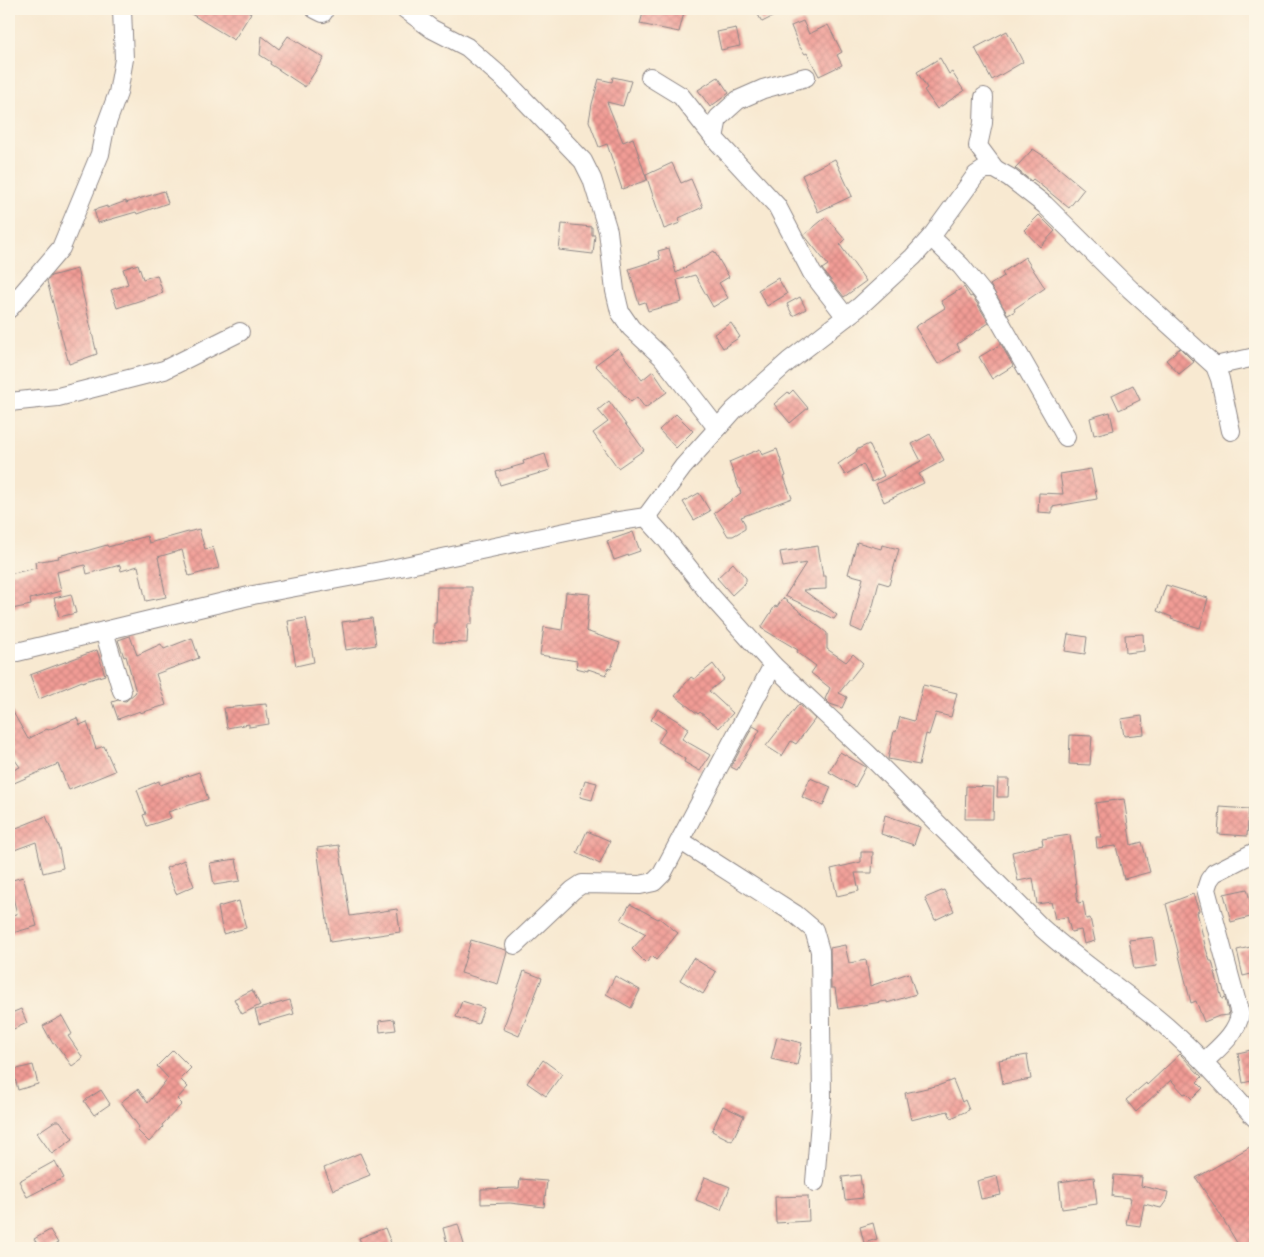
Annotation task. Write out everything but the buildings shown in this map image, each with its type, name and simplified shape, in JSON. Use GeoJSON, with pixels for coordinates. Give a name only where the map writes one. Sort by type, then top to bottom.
{"type":"FeatureCollection","features":[{"type":"Feature","properties":{"kind":"street"},"geometry":{"type":"LineString","coordinates":[[9,309],[61,248],[97,163],[104,128],[118,93],[124,58],[122,9]]}},
{"type":"Feature","properties":{"kind":"street"},"geometry":{"type":"LineString","coordinates":[[405,9],[432,29],[467,47],[506,81],[583,162],[592,179],[608,231],[615,291],[620,312],[631,328],[662,357],[717,428]]}},
{"type":"Feature","properties":{"kind":"street"},"geometry":{"type":"LineString","coordinates":[[650,77],[681,96],[714,138],[777,206],[812,272],[846,317]]}},
{"type":"Feature","properties":{"kind":"street"},"geometry":{"type":"LineString","coordinates":[[714,138],[718,118],[738,100],[764,89],[806,77]]}},
{"type":"Feature","properties":{"kind":"street"},"geometry":{"type":"LineString","coordinates":[[984,97],[983,122],[978,146],[995,169],[1009,177],[1045,205],[1130,289],[1215,366],[1220,379],[1231,432]]}},
{"type":"Feature","properties":{"kind":"street"},"geometry":{"type":"LineString","coordinates":[[9,654],[253,595],[404,566],[613,522],[646,517],[683,467],[734,410],[789,361],[859,308],[931,237],[976,175],[985,169],[995,169]]}},
{"type":"Feature","properties":{"kind":"street"},"geometry":{"type":"LineString","coordinates":[[931,237],[961,266],[986,297],[1066,437]]}},
{"type":"Feature","properties":{"kind":"street"},"geometry":{"type":"LineString","coordinates":[[9,402],[58,397],[164,370],[240,332]]}},
{"type":"Feature","properties":{"kind":"street"},"geometry":{"type":"LineString","coordinates":[[1215,366],[1255,357]]}},
{"type":"Feature","properties":{"kind":"street"},"geometry":{"type":"LineString","coordinates":[[646,517],[711,596],[773,665],[868,754],[1043,929],[1070,953],[1156,1018],[1204,1062],[1255,1118]]}},
{"type":"Feature","properties":{"kind":"street"},"geometry":{"type":"LineString","coordinates":[[104,631],[122,690]]}},
{"type":"Feature","properties":{"kind":"street"},"geometry":{"type":"LineString","coordinates":[[515,946],[582,884],[640,886],[654,882],[662,874],[773,665]]}},
{"type":"Feature","properties":{"kind":"street"},"geometry":{"type":"LineString","coordinates":[[681,841],[795,914],[814,930],[820,951],[822,1097],[815,1182]]}},
{"type":"Feature","properties":{"kind":"street"},"geometry":{"type":"LineString","coordinates":[[1204,1062],[1234,1031],[1239,1024],[1240,1014],[1206,888],[1214,873],[1255,852]]}}]}
